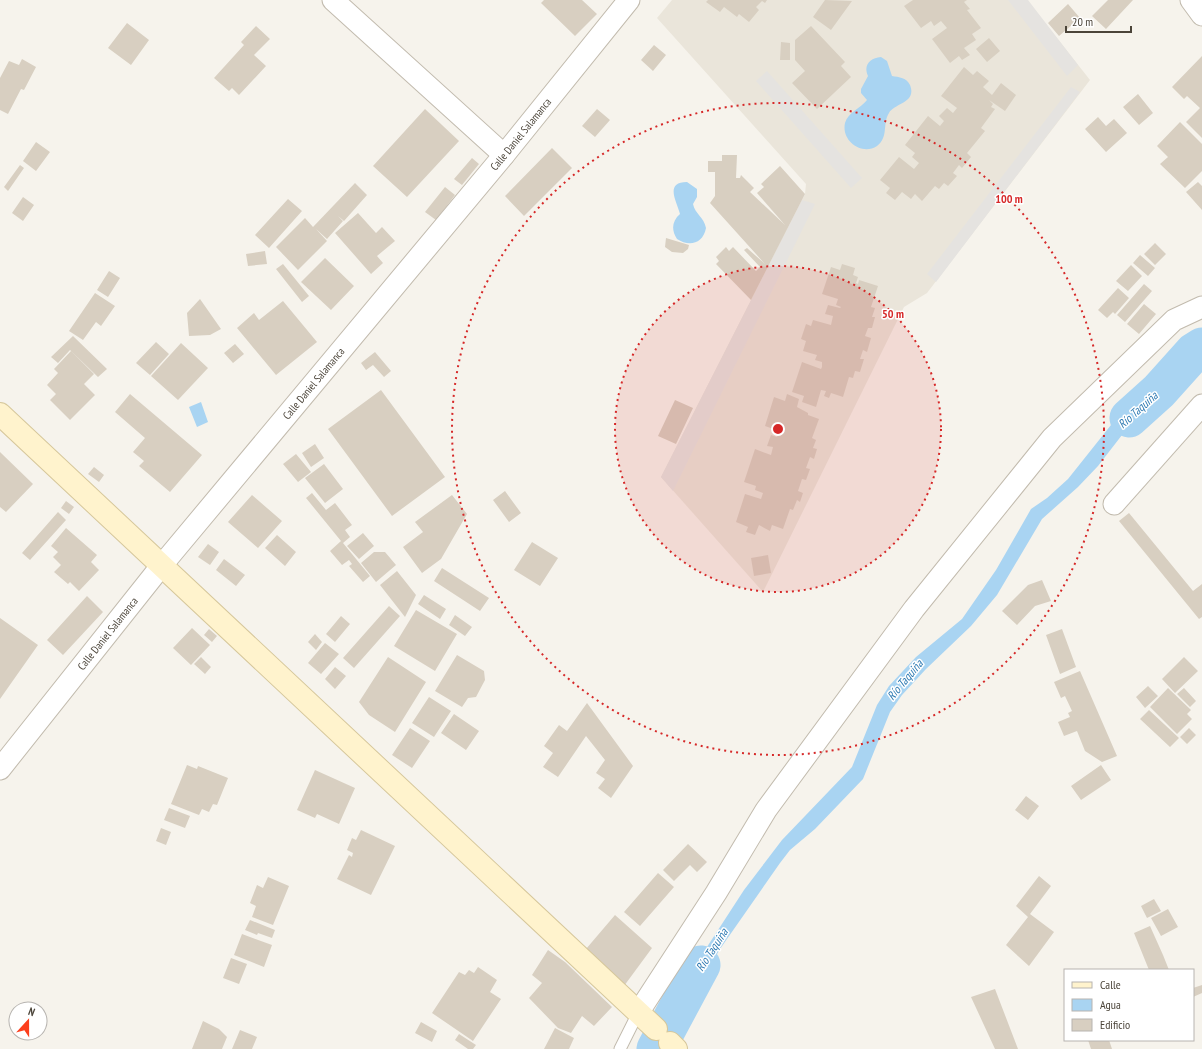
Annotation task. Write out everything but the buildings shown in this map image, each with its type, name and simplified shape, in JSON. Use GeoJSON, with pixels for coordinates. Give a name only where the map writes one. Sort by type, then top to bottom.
{"type":"FeatureCollection","features":[{"type":"Feature","properties":{"kind":"street"},"geometry":{"type":"LineString","coordinates":[[334,0],[504,154]]}},
{"type":"Feature","properties":{"kind":"street","name":"Calle Daniel Salamanca"},"geometry":{"type":"LineString","coordinates":[[0,769],[162,565],[504,154],[630,0]]}},
{"type":"Feature","properties":{"kind":"street"},"geometry":{"type":"LineString","coordinates":[[1191,0],[1202,15]]}},
{"type":"Feature","properties":{"kind":"street"},"geometry":{"type":"LineString","coordinates":[[638,1013],[716,892],[766,810],[914,609],[1052,438],[1174,320],[1202,307]]}},
{"type":"Feature","properties":{"kind":"street"},"geometry":{"type":"LineString","coordinates":[[1114,504],[1202,405]]}},
{"type":"Feature","properties":{"kind":"street"},"geometry":{"type":"LineString","coordinates":[[0,414],[667,1041]]}},
{"type":"Feature","properties":{"kind":"lane"},"geometry":{"type":"LineString","coordinates":[[620,1049],[638,1013]]}},
{"type":"Feature","properties":{"kind":"shaded area"},"geometry":{"type":"Polygon","coordinates":[[[672,0],[1027,0],[1090,80],[927,293],[904,307],[763,592],[661,477],[805,194],[806,184],[657,18],[672,0]]]}},
{"type":"Feature","properties":{"kind":"shaded area"},"geometry":{"type":"Polygon","coordinates":[[[1008,0],[1028,0],[1078,65],[1067,76],[1008,0]]]}},
{"type":"Feature","properties":{"kind":"shaded area"},"geometry":{"type":"Polygon","coordinates":[[[767,71],[862,178],[851,188],[756,81],[767,71]]]}},
{"type":"Feature","properties":{"kind":"shaded area"},"geometry":{"type":"Polygon","coordinates":[[[1071,87],[1080,92],[936,282],[927,274],[1071,87]]]}},
{"type":"Feature","properties":{"kind":"shaded area"},"geometry":{"type":"Polygon","coordinates":[[[802,200],[815,204],[673,491],[661,477],[802,200]]]}},
{"type":"Feature","properties":{"kind":"sand"},"geometry":{"type":"Polygon","coordinates":[[[1202,328],[1202,356],[1194,362],[1175,387],[1162,377],[1184,343],[1202,328]]]}},
{"type":"Feature","properties":{"kind":"water"},"geometry":{"type":"Polygon","coordinates":[[[881,57],[887,61],[892,76],[905,79],[909,83],[911,96],[889,113],[883,139],[877,146],[871,149],[859,148],[849,141],[846,136],[845,123],[849,116],[867,100],[861,93],[861,89],[868,76],[866,69],[868,63],[881,57]]]}},
{"type":"Feature","properties":{"kind":"water"},"geometry":{"type":"Polygon","coordinates":[[[687,182],[697,189],[697,197],[693,204],[706,228],[702,238],[699,241],[691,243],[686,243],[677,239],[673,229],[675,220],[680,214],[675,199],[674,189],[676,185],[687,182]]]}},
{"type":"Feature","properties":{"kind":"water","name":"Río Taquiña"},"geometry":{"type":"Polygon","coordinates":[[[1162,377],[1175,387],[1159,406],[1122,435],[1098,466],[1078,487],[1042,519],[997,595],[971,626],[926,669],[902,695],[890,712],[863,779],[815,829],[790,850],[720,949],[681,1015],[668,1007],[744,890],[782,840],[852,767],[877,705],[889,686],[916,657],[962,619],[996,570],[1031,509],[1047,498],[1068,479],[1111,425],[1145,396],[1162,377]]]}},
{"type":"Feature","properties":{"kind":"water"},"geometry":{"type":"Polygon","coordinates":[[[201,402],[208,422],[197,427],[189,407],[201,402]]]}},
{"type":"Feature","properties":{"kind":"waterway","name":"Río Taquiña"},"geometry":{"type":"LineString","coordinates":[[1129,418],[1159,391],[1194,352],[1202,347]]}},
{"type":"Feature","properties":{"kind":"waterway","name":"Río Taquiña"},"geometry":{"type":"LineString","coordinates":[[656,1049],[701,965]]}}]}
